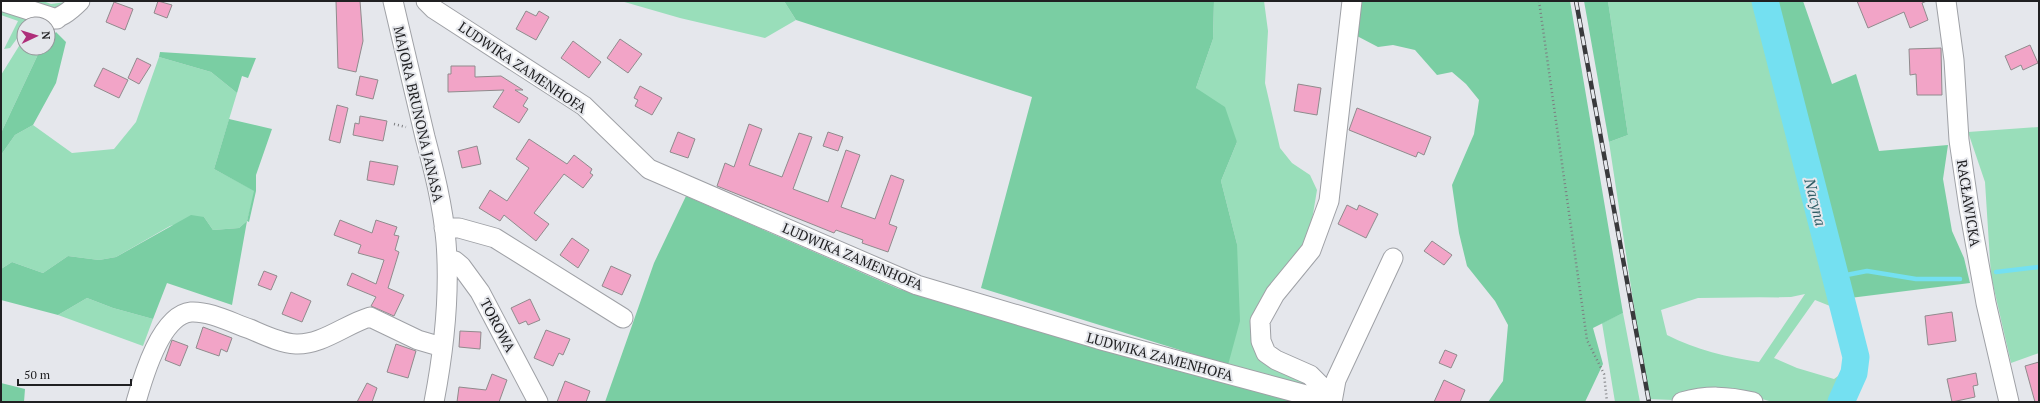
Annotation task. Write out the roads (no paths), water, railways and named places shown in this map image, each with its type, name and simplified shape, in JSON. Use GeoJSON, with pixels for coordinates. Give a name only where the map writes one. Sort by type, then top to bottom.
{"type":"FeatureCollection","features":[{"type":"Feature","properties":{"kind":"street"},"geometry":{"type":"LineString","coordinates":[[1,1],[57,19],[70,12],[80,1]]}},
{"type":"Feature","properties":{"kind":"street","name":"MAJORA BRUNONA JANASA"},"geometry":{"type":"LineString","coordinates":[[393,1],[438,193],[444,228],[447,259],[442,347],[434,402]]}},
{"type":"Feature","properties":{"kind":"street","name":"LUDWIKA ZAMENHOFA"},"geometry":{"type":"LineString","coordinates":[[426,1],[441,13],[584,106],[649,169],[917,285],[1098,339],[1332,402]]}},
{"type":"Feature","properties":{"kind":"street"},"geometry":{"type":"LineString","coordinates":[[1332,402],[1321,386],[1310,375],[1276,360],[1266,353],[1261,341],[1260,321],[1275,294],[1311,250],[1329,201],[1352,1]]}},
{"type":"Feature","properties":{"kind":"street","name":"RACŁAWICKA"},"geometry":{"type":"LineString","coordinates":[[1946,1],[1954,60],[1959,140],[1967,193],[1986,302],[2009,402]]}},
{"type":"Feature","properties":{"kind":"street"},"geometry":{"type":"LineString","coordinates":[[444,228],[459,228],[496,238],[623,318]]}},
{"type":"Feature","properties":{"kind":"street"},"geometry":{"type":"LineString","coordinates":[[1332,402],[1336,380],[1393,258]]}},
{"type":"Feature","properties":{"kind":"street","name":"TOROWA"},"geometry":{"type":"LineString","coordinates":[[447,259],[462,266],[480,292],[538,402]]}},
{"type":"Feature","properties":{"kind":"street"},"geometry":{"type":"LineString","coordinates":[[136,402],[145,371],[159,343],[174,320],[190,312],[218,317],[278,340],[295,344],[307,344],[320,340],[370,317],[418,340],[442,347]]}},
{"type":"Feature","properties":{"kind":"street"},"geometry":{"type":"LineString","coordinates":[[1682,402],[1715,396],[1727,396],[1753,402]]}},
{"type":"Feature","properties":{"kind":"waterway","name":"Nacyna"},"geometry":{"type":"LineString","coordinates":[[1765,1],[1856,357],[1854,373],[1841,402]]}},
{"type":"Feature","properties":{"kind":"waterway"},"geometry":{"type":"LineString","coordinates":[[1996,272],[2039,267]]}},
{"type":"Feature","properties":{"kind":"waterway"},"geometry":{"type":"LineString","coordinates":[[1836,277],[1867,271],[1916,279],[1960,279]]}},
{"type":"Feature","properties":{"kind":"railway"},"geometry":{"type":"LineString","coordinates":[[1576,1],[1649,402]]}}]}
